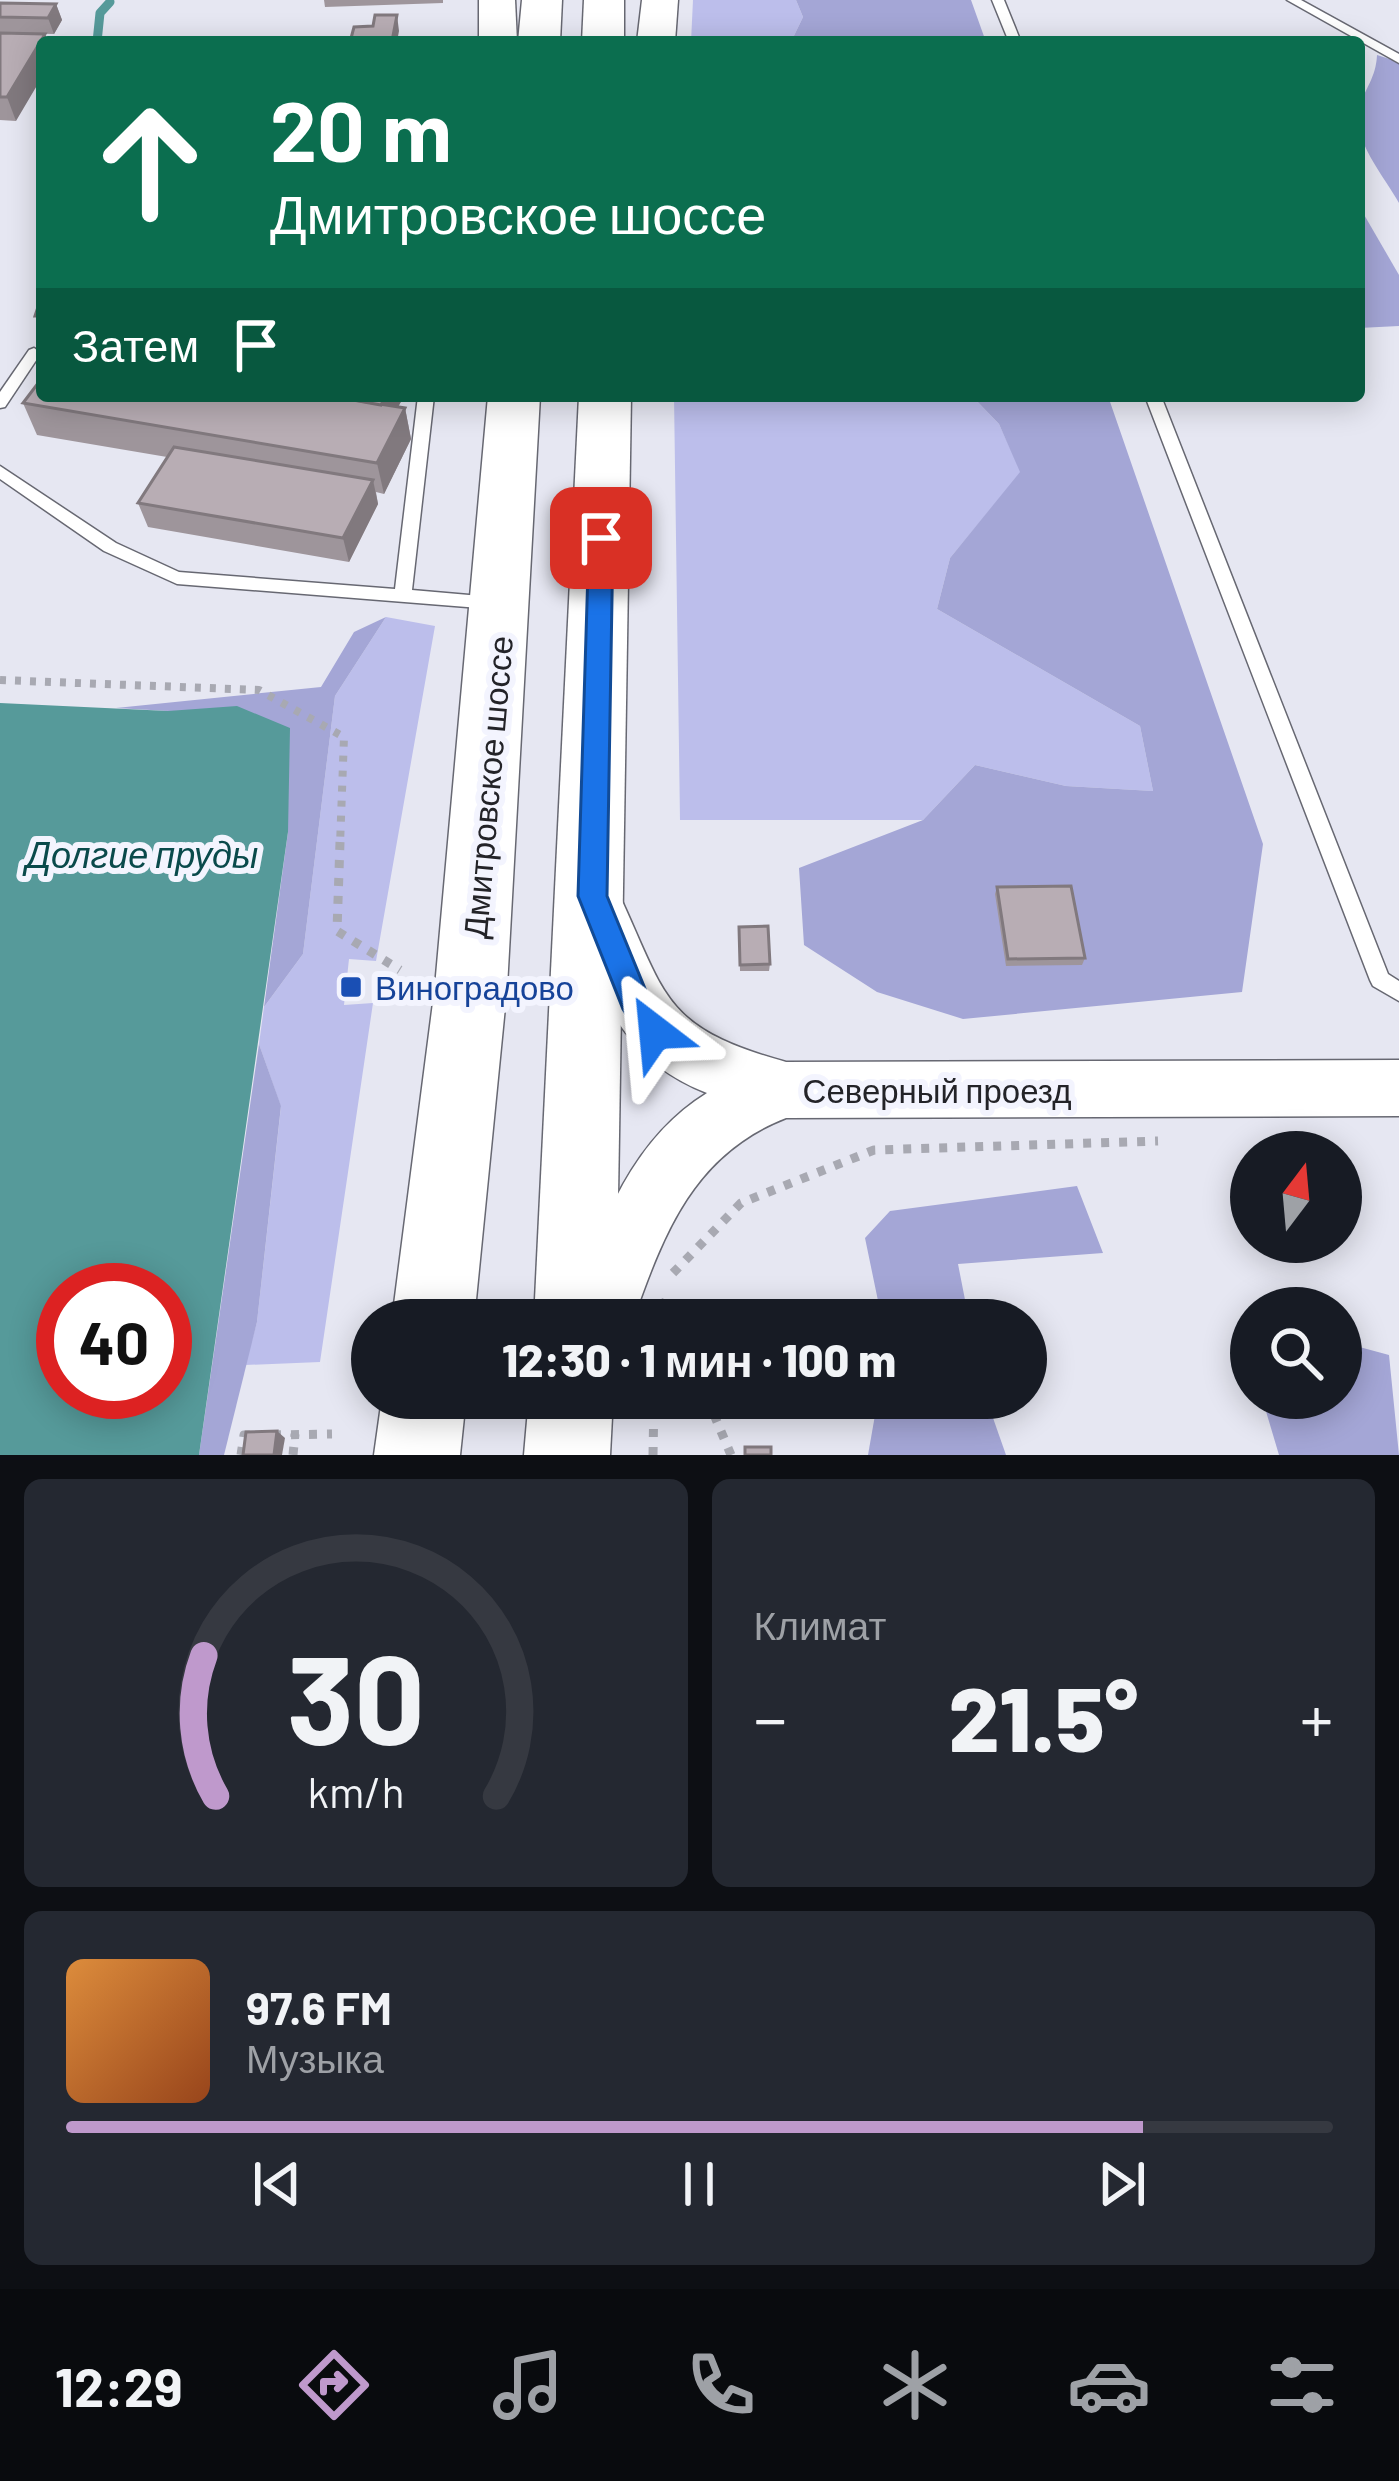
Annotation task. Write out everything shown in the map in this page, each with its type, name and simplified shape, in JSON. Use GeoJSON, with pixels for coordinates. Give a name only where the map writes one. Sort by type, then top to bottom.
{"type":"FeatureCollection","features":[{"type":"Feature","properties":{"kind":"highway"},"geometry":{"type":"LineString","coordinates":[[539,36],[542,0]]}},
{"type":"Feature","properties":{"kind":"highway"},"geometry":{"type":"LineString","coordinates":[[603,36],[604,0]]}},
{"type":"Feature","properties":{"kind":"highway","name":"Дмитровское шоссе"},"geometry":{"type":"LineString","coordinates":[[435,1299],[471,987],[514,402]]}},
{"type":"Feature","properties":{"kind":"highway"},"geometry":{"type":"LineString","coordinates":[[575,1299],[592,896],[605,402]]}},
{"type":"Feature","properties":{"kind":"highway"},"geometry":{"type":"LineString","coordinates":[[418,1455],[422,1419]]}},
{"type":"Feature","properties":{"kind":"highway"},"geometry":{"type":"LineString","coordinates":[[567,1455],[570,1419]]}},
{"type":"Feature","properties":{"kind":"main road"},"geometry":{"type":"LineString","coordinates":[[497,0],[498,36]]}},
{"type":"Feature","properties":{"kind":"main road"},"geometry":{"type":"LineString","coordinates":[[657,36],[660,0]]}},
{"type":"Feature","properties":{"kind":"street"},"geometry":{"type":"LineString","coordinates":[[592,896],[634,999],[655,1032],[678,1055],[786,1090]]}},
{"type":"Feature","properties":{"kind":"street","name":"Северный проезд"},"geometry":{"type":"LineString","coordinates":[[608,1299],[634,1227],[682,1151],[724,1116],[786,1090],[1399,1088]]}},
{"type":"Feature","properties":{"kind":"lane"},"geometry":{"type":"LineString","coordinates":[[998,0],[1013,36]]}},
{"type":"Feature","properties":{"kind":"lane"},"geometry":{"type":"LineString","coordinates":[[1293,0],[1358,36]]}},
{"type":"Feature","properties":{"kind":"lane"},"geometry":{"type":"LineString","coordinates":[[1365,40],[1399,59]]}},
{"type":"Feature","properties":{"kind":"lane"},"geometry":{"type":"LineString","coordinates":[[0,403],[34,353]]}},
{"type":"Feature","properties":{"kind":"lane"},"geometry":{"type":"LineString","coordinates":[[403,596],[425,402]]}},
{"type":"Feature","properties":{"kind":"lane"},"geometry":{"type":"LineString","coordinates":[[1155,402],[1380,980],[1399,992]]}},
{"type":"Feature","properties":{"kind":"lane"},"geometry":{"type":"LineString","coordinates":[[0,471],[110,547],[178,578],[501,604]]}},
{"type":"Feature","properties":{"kind":"path"},"geometry":{"type":"LineString","coordinates":[[0,680],[259,690],[344,737],[337,932],[400,970]]}},
{"type":"Feature","properties":{"kind":"path"},"geometry":{"type":"LineString","coordinates":[[669,1276],[741,1203],[874,1150],[1184,1140]]}},
{"type":"Feature","properties":{"kind":"path"},"geometry":{"type":"LineString","coordinates":[[653,1419],[653,1455]]}},
{"type":"Feature","properties":{"kind":"path"},"geometry":{"type":"LineString","coordinates":[[716,1419],[731,1455]]}},
{"type":"Feature","properties":{"kind":"path"},"geometry":{"type":"LineString","coordinates":[[241,1455],[244,1435],[332,1434]]}},
{"type":"Feature","properties":{"kind":"path"},"geometry":{"type":"LineString","coordinates":[[290,1453],[295,1435]]}},
{"type":"Feature","properties":{"kind":"shaded area"},"geometry":{"type":"Polygon","coordinates":[[[693,0],[796,0],[803,17],[794,36],[691,36],[693,0]]]}},
{"type":"Feature","properties":{"kind":"shaded area"},"geometry":{"type":"Polygon","coordinates":[[[796,0],[971,0],[984,36],[794,36],[803,17],[796,0]]]}},
{"type":"Feature","properties":{"kind":"shaded area"},"geometry":{"type":"Polygon","coordinates":[[[1377,55],[1399,62],[1399,203],[1365,146],[1365,94],[1377,55]]]}},
{"type":"Feature","properties":{"kind":"shaded area"},"geometry":{"type":"Polygon","coordinates":[[[1365,216],[1399,275],[1399,326],[1365,328],[1365,216]]]}},
{"type":"Feature","properties":{"kind":"shaded area"},"geometry":{"type":"Polygon","coordinates":[[[674,402],[978,402],[999,424],[1021,472],[950,558],[937,609],[1140,726],[1153,791],[1066,786],[975,765],[923,820],[680,820],[674,402]]]}},
{"type":"Feature","properties":{"kind":"shaded area"},"geometry":{"type":"Polygon","coordinates":[[[978,402],[1110,402],[1263,844],[1242,992],[963,1019],[877,992],[804,945],[799,868],[923,820],[975,765],[1066,786],[1153,791],[1140,726],[937,609],[950,558],[1020,472],[999,424],[978,402]]]}},
{"type":"Feature","properties":{"kind":"shaded area"},"geometry":{"type":"Polygon","coordinates":[[[386,617],[435,626],[376,961],[349,959],[344,1005],[373,1003],[320,1362],[245,1365],[257,1322],[281,1107],[259,1044],[264,1007],[303,954],[335,696],[386,617]]]}},
{"type":"Feature","properties":{"kind":"shaded area"},"geometry":{"type":"Polygon","coordinates":[[[386,617],[335,696],[303,954],[264,1007],[288,832],[168,711],[116,708],[321,687],[354,632],[386,617]]]}},
{"type":"Feature","properties":{"kind":"shaded area"},"geometry":{"type":"Polygon","coordinates":[[[259,1044],[281,1106],[257,1322],[224,1455],[199,1455],[259,1044]]]}},
{"type":"Feature","properties":{"kind":"shaded area"},"geometry":{"type":"Polygon","coordinates":[[[1077,1186],[1103,1253],[958,1264],[965,1299],[878,1299],[865,1238],[890,1211],[1077,1186]]]}},
{"type":"Feature","properties":{"kind":"shaded area"},"geometry":{"type":"Polygon","coordinates":[[[1362,1348],[1389,1355],[1399,1455],[1279,1455],[1268,1419],[1362,1419],[1362,1348]]]}},
{"type":"Feature","properties":{"kind":"shaded area"},"geometry":{"type":"Polygon","coordinates":[[[874,1419],[993,1419],[1006,1455],[868,1455],[874,1419]]]}},
{"type":"Feature","properties":{"kind":"water","name":"Долгие пруды"},"geometry":{"type":"Polygon","coordinates":[[[0,703],[168,711],[237,706],[290,728],[288,832],[199,1455],[0,1455],[0,703]]]}},
{"type":"Feature","properties":{"kind":"building"},"geometry":{"type":"Polygon","coordinates":[[[0,3],[56,4],[48,18],[0,17],[0,3]]]}},
{"type":"Feature","properties":{"kind":"building"},"geometry":{"type":"Polygon","coordinates":[[[375,15],[397,15],[393,36],[352,36],[354,27],[373,26],[375,15]]]}},
{"type":"Feature","properties":{"kind":"building"},"geometry":{"type":"Polygon","coordinates":[[[0,33],[45,34],[36,36],[36,49],[7,97],[0,97],[0,33]]]}},
{"type":"Feature","properties":{"kind":"building"},"geometry":{"type":"Polygon","coordinates":[[[36,386],[36,402],[367,402],[405,408],[377,463],[23,403],[36,386]]]}},
{"type":"Feature","properties":{"kind":"building"},"geometry":{"type":"Polygon","coordinates":[[[174,447],[373,480],[343,538],[138,503],[174,447]]]}},
{"type":"Feature","properties":{"kind":"building"},"geometry":{"type":"Polygon","coordinates":[[[1071,886],[1085,958],[1008,959],[997,887],[1071,886]]]}},
{"type":"Feature","properties":{"kind":"building"},"geometry":{"type":"Polygon","coordinates":[[[768,926],[770,964],[740,965],[739,927],[768,926]]]}},
{"type":"Feature","properties":{"kind":"building"},"geometry":{"type":"Polygon","coordinates":[[[277,1431],[274,1455],[243,1455],[246,1432],[277,1431]]]}},
{"type":"Feature","properties":{"kind":"building"},"geometry":{"type":"Polygon","coordinates":[[[745,1447],[771,1447],[771,1455],[745,1455],[745,1447]]]}},
{"type":"Feature","properties":{"kind":"waterway"},"geometry":{"type":"LineString","coordinates":[[98,36],[100,13],[110,2]]}},
{"type":"Feature","properties":{"kind":"place","name":"Виноградово"},"geometry":{"type":"Point","coordinates":[351,987]}},
{"type":"Feature","properties":{"kind":"route"},"geometry":{"type":"LineString","coordinates":[[601,538],[592,896],[634,999],[655,1032]]}}]}
